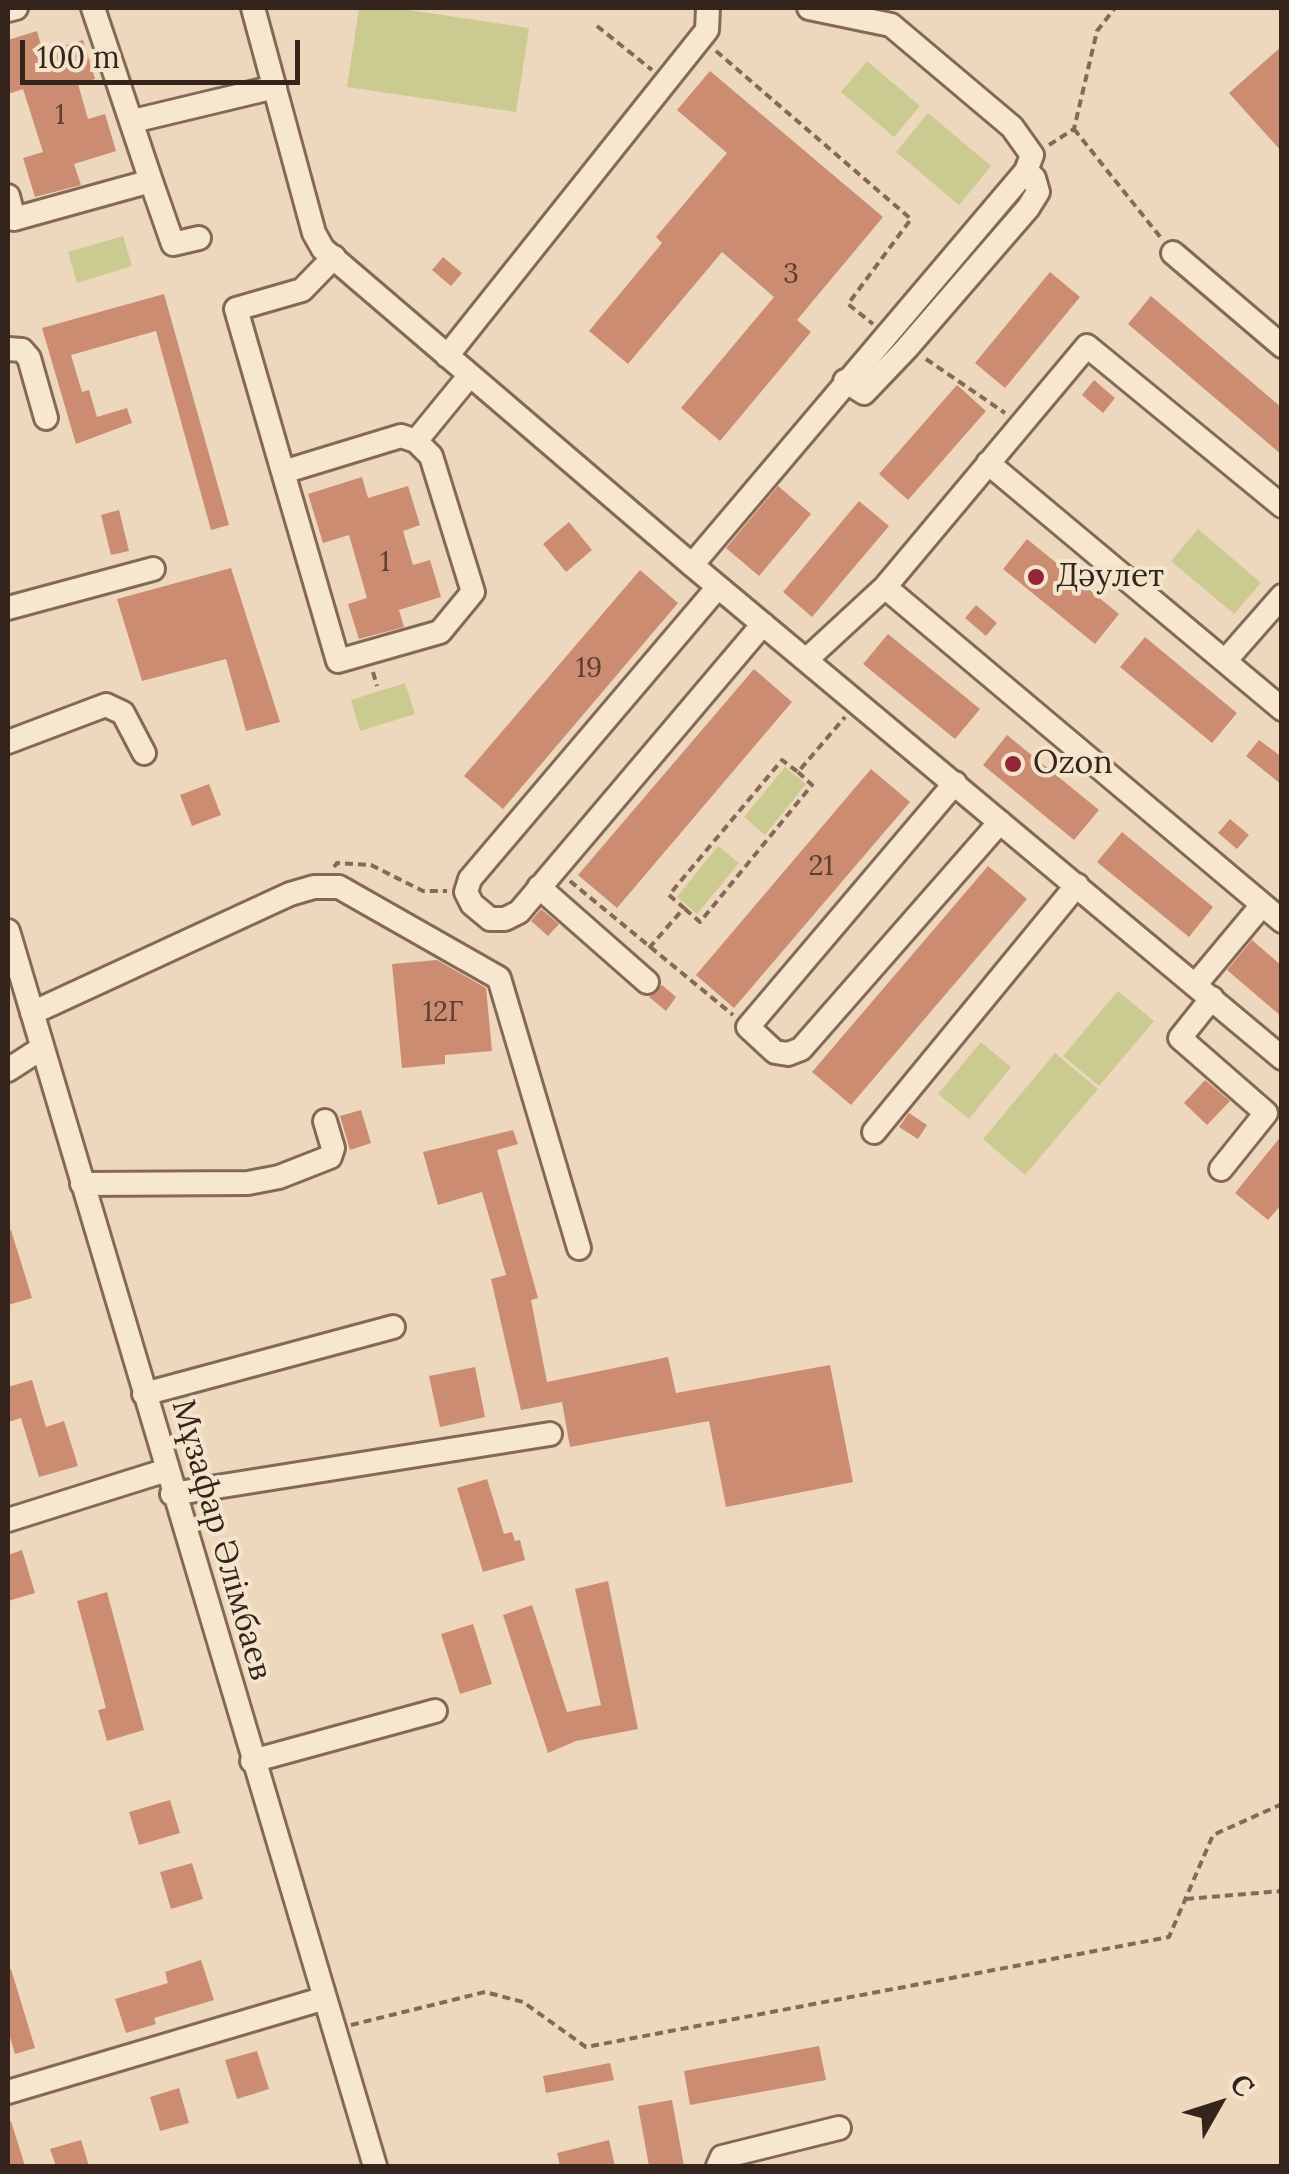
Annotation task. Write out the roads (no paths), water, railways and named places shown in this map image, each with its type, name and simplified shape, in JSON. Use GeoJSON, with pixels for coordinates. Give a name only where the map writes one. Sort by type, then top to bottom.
{"type":"FeatureCollection","features":[{"type":"Feature","properties":{"kind":"street"},"geometry":{"type":"LineString","coordinates":[[8,10],[16,8]]}},
{"type":"Feature","properties":{"kind":"street"},"geometry":{"type":"LineString","coordinates":[[93,8],[173,244],[198,238]]}},
{"type":"Feature","properties":{"kind":"street"},"geometry":{"type":"LineString","coordinates":[[253,8],[314,233],[334,258],[718,587],[1282,1058]]}},
{"type":"Feature","properties":{"kind":"street"},"geometry":{"type":"LineString","coordinates":[[809,8],[892,25],[1012,127],[1038,192],[864,393],[845,381]]}},
{"type":"Feature","properties":{"kind":"street"},"geometry":{"type":"LineString","coordinates":[[447,356],[666,81],[708,18]]}},
{"type":"Feature","properties":{"kind":"street"},"geometry":{"type":"LineString","coordinates":[[133,122],[274,87]]}},
{"type":"Feature","properties":{"kind":"street"},"geometry":{"type":"LineString","coordinates":[[692,565],[1029,163]]}},
{"type":"Feature","properties":{"kind":"street"},"geometry":{"type":"LineString","coordinates":[[8,196],[14,218],[151,182]]}},
{"type":"Feature","properties":{"kind":"street"},"geometry":{"type":"LineString","coordinates":[[1173,253],[1282,346]]}},
{"type":"Feature","properties":{"kind":"street"},"geometry":{"type":"LineString","coordinates":[[283,472],[401,436],[416,441],[431,456],[474,592],[440,632],[338,661],[283,472],[236,309],[302,290],[334,258]]}},
{"type":"Feature","properties":{"kind":"street"},"geometry":{"type":"LineString","coordinates":[[806,660],[885,587],[1087,346],[1282,506]]}},
{"type":"Feature","properties":{"kind":"street"},"geometry":{"type":"LineString","coordinates":[[8,349],[22,350],[29,358],[46,418]]}},
{"type":"Feature","properties":{"kind":"street"},"geometry":{"type":"LineString","coordinates":[[416,441],[470,375]]}},
{"type":"Feature","properties":{"kind":"street"},"geometry":{"type":"LineString","coordinates":[[988,463],[1282,709]]}},
{"type":"Feature","properties":{"kind":"street"},"geometry":{"type":"LineString","coordinates":[[8,608],[153,568]]}},
{"type":"Feature","properties":{"kind":"street"},"geometry":{"type":"LineString","coordinates":[[718,587],[470,879],[466,892],[472,904],[490,919],[505,920],[519,912],[762,624]]}},
{"type":"Feature","properties":{"kind":"street"},"geometry":{"type":"LineString","coordinates":[[885,587],[1282,921]]}},
{"type":"Feature","properties":{"kind":"street"},"geometry":{"type":"LineString","coordinates":[[1225,662],[1282,596]]}},
{"type":"Feature","properties":{"kind":"street"},"geometry":{"type":"LineString","coordinates":[[8,742],[106,706],[124,714],[144,753]]}},
{"type":"Feature","properties":{"kind":"street"},"geometry":{"type":"LineString","coordinates":[[955,784],[748,1027],[775,1052],[788,1054],[801,1049],[1000,822]]}},
{"type":"Feature","properties":{"kind":"street"},"geometry":{"type":"LineString","coordinates":[[874,1132],[1077,885]]}},
{"type":"Feature","properties":{"kind":"street"},"geometry":{"type":"LineString","coordinates":[[32,1014],[314,886],[339,887],[499,978],[580,1248]]}},
{"type":"Feature","properties":{"kind":"street"},"geometry":{"type":"LineString","coordinates":[[539,887],[648,982]]}},
{"type":"Feature","properties":{"kind":"street"},"geometry":{"type":"LineString","coordinates":[[1221,1169],[1266,1113],[1180,1038],[1204,991],[1262,905]]}},
{"type":"Feature","properties":{"kind":"street","name":"Мұзафар Әлімбаев"},"geometry":{"type":"LineString","coordinates":[[8,932],[322,1999],[375,2166]]}},
{"type":"Feature","properties":{"kind":"street"},"geometry":{"type":"LineString","coordinates":[[8,1070],[42,1048]]}},
{"type":"Feature","properties":{"kind":"street"},"geometry":{"type":"LineString","coordinates":[[82,1184],[248,1183],[279,1177],[330,1157],[333,1148],[325,1121]]}},
{"type":"Feature","properties":{"kind":"street"},"geometry":{"type":"LineString","coordinates":[[144,1394],[393,1327]]}},
{"type":"Feature","properties":{"kind":"street"},"geometry":{"type":"LineString","coordinates":[[172,1494],[550,1434]]}},
{"type":"Feature","properties":{"kind":"street"},"geometry":{"type":"LineString","coordinates":[[8,1520],[167,1470]]}},
{"type":"Feature","properties":{"kind":"street"},"geometry":{"type":"LineString","coordinates":[[252,1761],[435,1711]]}},
{"type":"Feature","properties":{"kind":"street"},"geometry":{"type":"LineString","coordinates":[[8,2092],[322,1999]]}},
{"type":"Feature","properties":{"kind":"street"},"geometry":{"type":"LineString","coordinates":[[718,2166],[722,2157],[839,2128]]}},
{"type":"Feature","properties":{"kind":"place","name":"Дәулет"},"geometry":{"type":"Point","coordinates":[1036,577]}},
{"type":"Feature","properties":{"kind":"place","name":"Ozon"},"geometry":{"type":"Point","coordinates":[1013,764]}}]}
